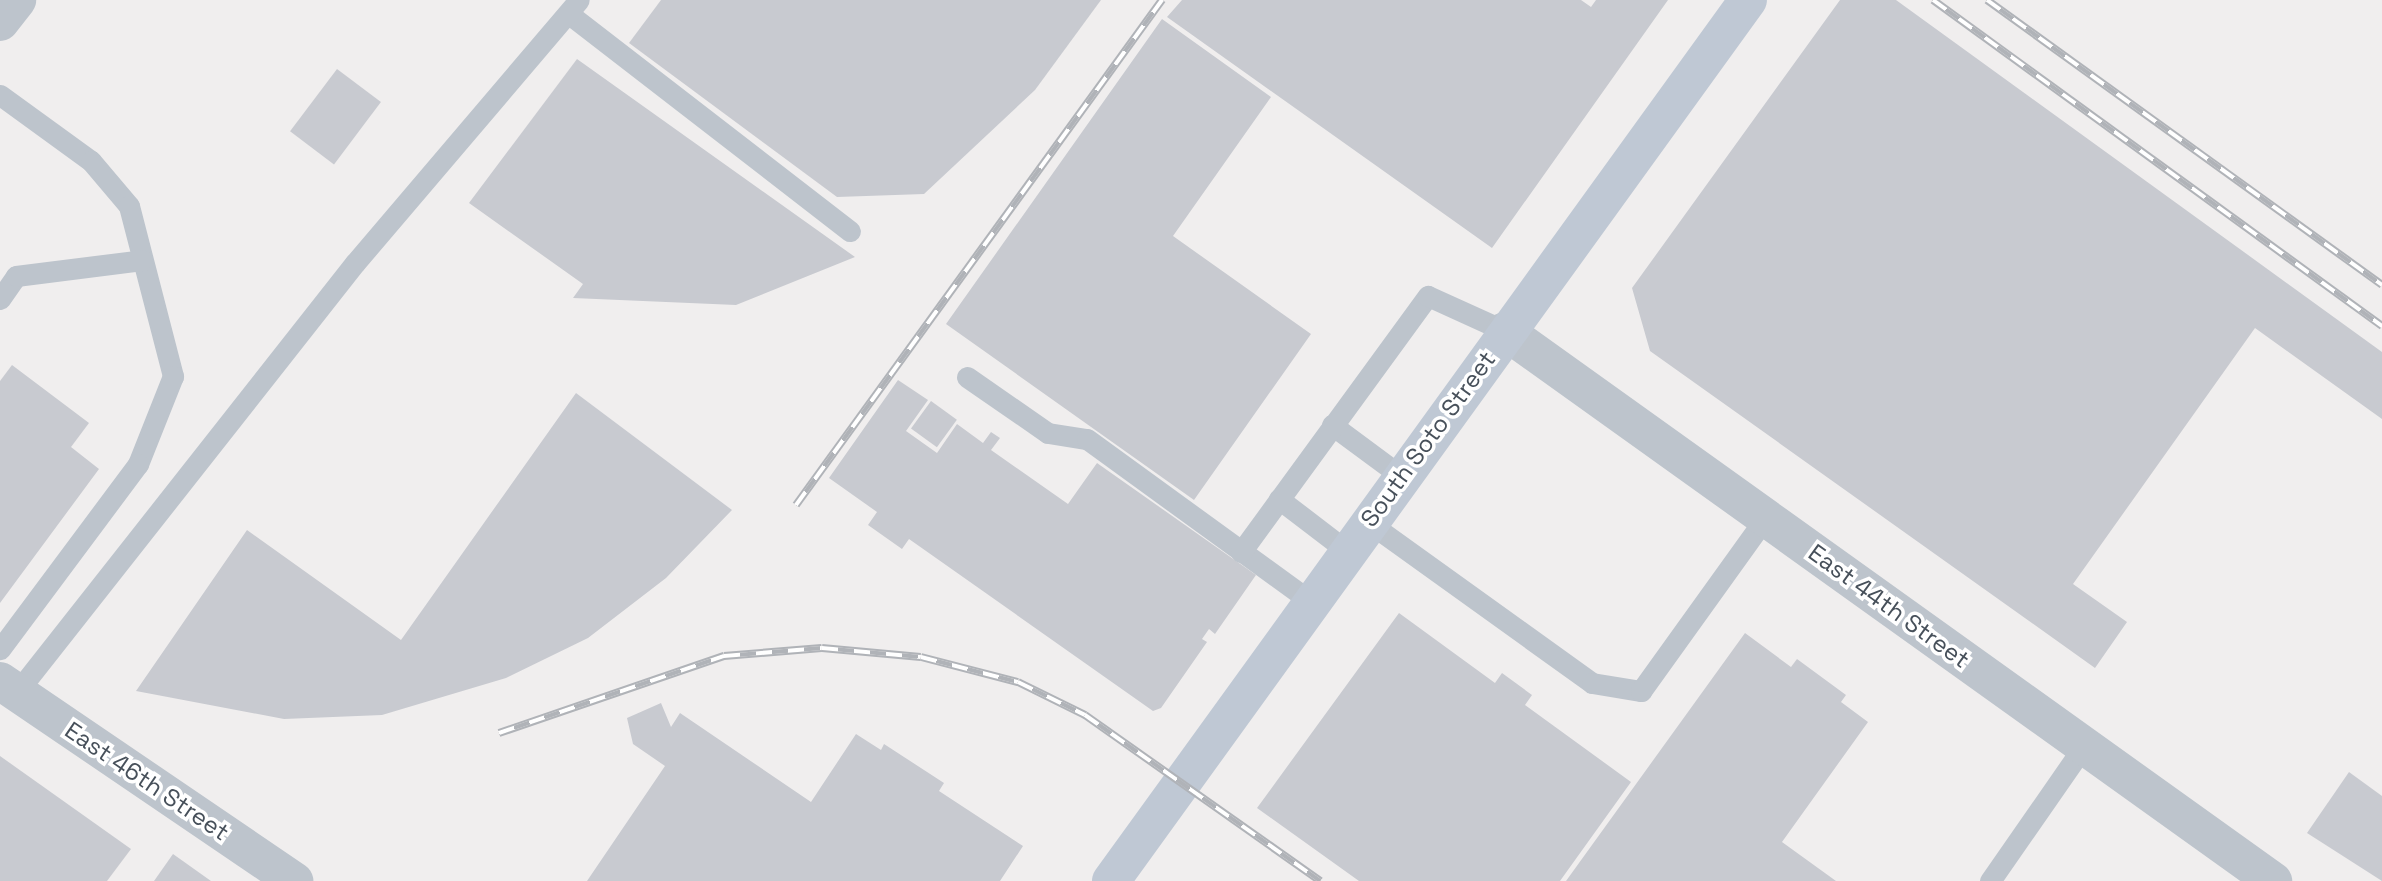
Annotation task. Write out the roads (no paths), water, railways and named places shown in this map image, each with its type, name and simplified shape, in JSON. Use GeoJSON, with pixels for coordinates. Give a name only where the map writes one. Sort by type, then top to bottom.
{"type":"FeatureCollection","features":[{"type":"Feature","properties":{"kind":"main road","name":"South Soto Street"},"geometry":{"type":"LineString","coordinates":[[1111,881],[1505,331],[1748,0]]}},
{"type":"Feature","properties":{"kind":"street"},"geometry":{"type":"LineString","coordinates":[[0,22],[18,0]]}},
{"type":"Feature","properties":{"kind":"street","name":"East 44th Street"},"geometry":{"type":"LineString","coordinates":[[1505,331],[2273,881]]}},
{"type":"Feature","properties":{"kind":"street","name":"East 46th Street"},"geometry":{"type":"LineString","coordinates":[[8,686],[294,881]]}},
{"type":"Feature","properties":{"kind":"lane"},"geometry":{"type":"LineString","coordinates":[[8,686],[355,263],[574,7],[850,231]]}},
{"type":"Feature","properties":{"kind":"lane"},"geometry":{"type":"LineString","coordinates":[[0,95],[92,161],[129,206],[173,376],[138,464],[0,649]]}},
{"type":"Feature","properties":{"kind":"lane"},"geometry":{"type":"LineString","coordinates":[[0,299],[16,276],[142,260]]}},
{"type":"Feature","properties":{"kind":"lane"},"geometry":{"type":"LineString","coordinates":[[1241,552],[1428,296],[1505,331]]}},
{"type":"Feature","properties":{"kind":"lane"},"geometry":{"type":"LineString","coordinates":[[967,377],[1048,433],[1087,439],[1311,602]]}},
{"type":"Feature","properties":{"kind":"lane"},"geometry":{"type":"LineString","coordinates":[[1332,425],[1401,476]]}},
{"type":"Feature","properties":{"kind":"lane"},"geometry":{"type":"LineString","coordinates":[[1279,499],[1358,536],[1591,683],[1641,691],[1766,517]]}},
{"type":"Feature","properties":{"kind":"lane"},"geometry":{"type":"LineString","coordinates":[[1990,881],[2084,746]]}},
{"type":"Feature","properties":{"kind":"railway"},"geometry":{"type":"LineString","coordinates":[[796,505],[1162,0]]}},
{"type":"Feature","properties":{"kind":"railway"},"geometry":{"type":"LineString","coordinates":[[1933,0],[2382,326]]}},
{"type":"Feature","properties":{"kind":"railway"},"geometry":{"type":"LineString","coordinates":[[1987,0],[2382,285]]}},
{"type":"Feature","properties":{"kind":"railway"},"geometry":{"type":"LineString","coordinates":[[499,733],[724,656],[822,648],[921,657],[1018,682],[1085,715],[1320,881]]}}]}
